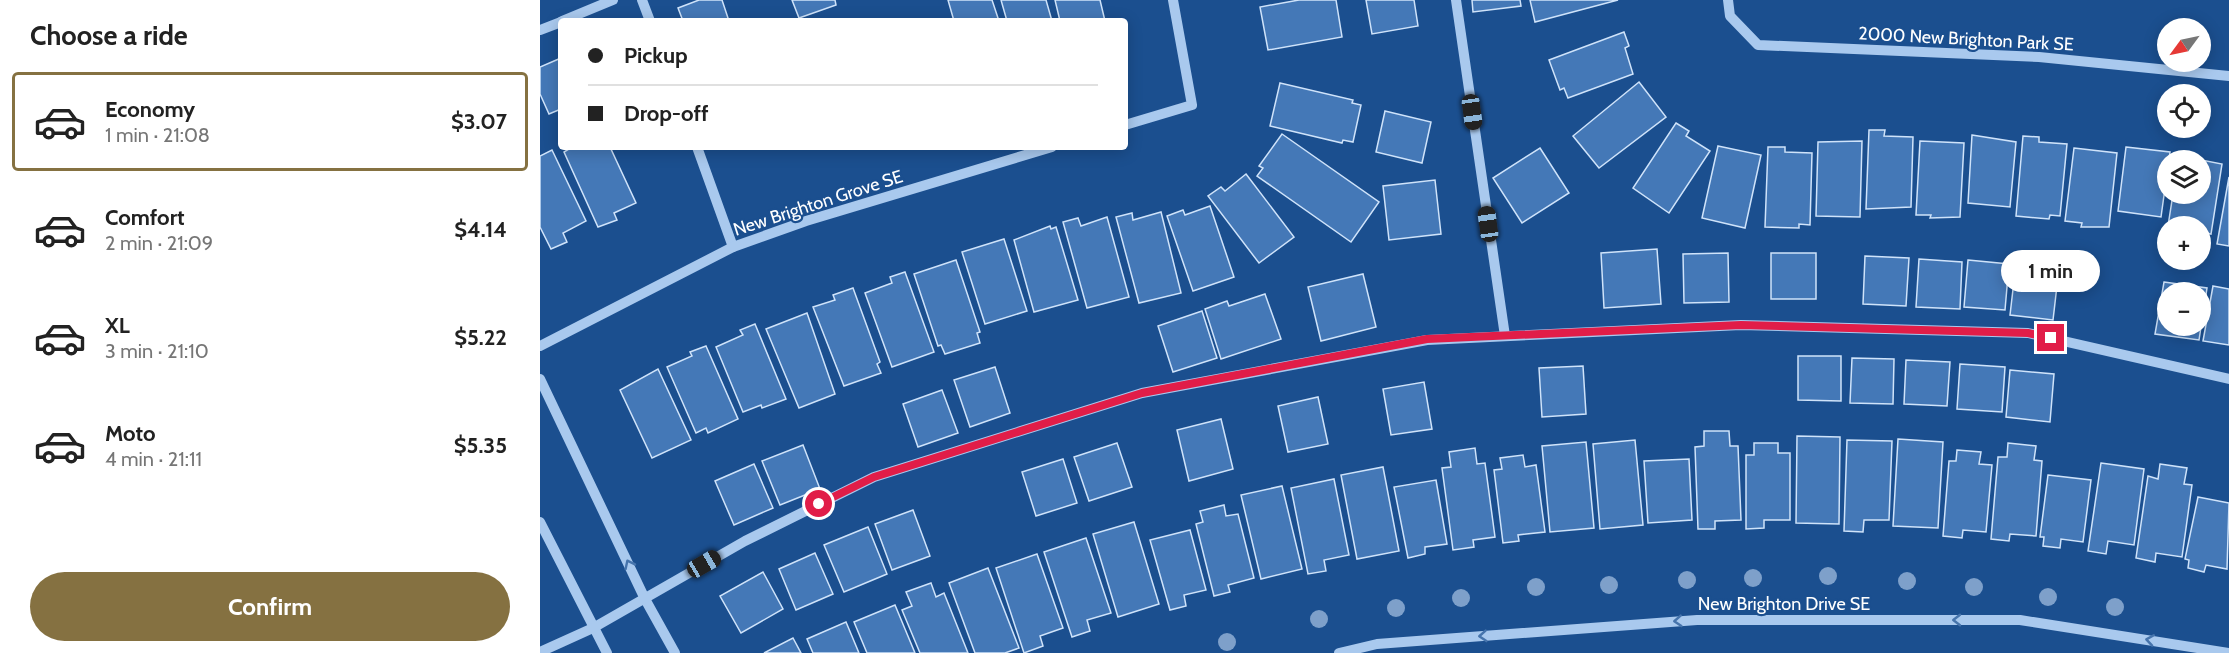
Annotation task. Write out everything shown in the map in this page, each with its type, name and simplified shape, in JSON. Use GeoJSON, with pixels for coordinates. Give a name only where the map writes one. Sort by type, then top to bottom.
{"type":"FeatureCollection","features":[{"type":"Feature","properties":{"kind":"street"},"geometry":{"type":"LineString","coordinates":[[569,18],[613,0]]}},
{"type":"Feature","properties":{"kind":"street"},"geometry":{"type":"LineString","coordinates":[[642,0],[649,18]]}},
{"type":"Feature","properties":{"kind":"street"},"geometry":{"type":"LineString","coordinates":[[1128,124],[1192,105],[1173,0]]}},
{"type":"Feature","properties":{"kind":"street"},"geometry":{"type":"LineString","coordinates":[[1456,0],[1505,336]]}},
{"type":"Feature","properties":{"kind":"street","name":"2000 New Brighton Park SE"},"geometry":{"type":"LineString","coordinates":[[1728,0],[1730,16],[1758,45],[2038,57],[2229,76]]}},
{"type":"Feature","properties":{"kind":"street"},"geometry":{"type":"LineString","coordinates":[[540,30],[558,23]]}},
{"type":"Feature","properties":{"kind":"street"},"geometry":{"type":"LineString","coordinates":[[698,150],[734,247]]}},
{"type":"Feature","properties":{"kind":"street","name":"New Brighton Grove SE"},"geometry":{"type":"LineString","coordinates":[[540,346],[734,247],[806,221],[1042,150]]}},
{"type":"Feature","properties":{"kind":"street"},"geometry":{"type":"LineString","coordinates":[[540,652],[593,628],[745,541],[874,477],[1142,393],[1427,339],[1741,325],[2028,333],[2229,379]]}},
{"type":"Feature","properties":{"kind":"street"},"geometry":{"type":"LineString","coordinates":[[540,379],[645,599],[675,653]]}},
{"type":"Feature","properties":{"kind":"street"},"geometry":{"type":"LineString","coordinates":[[540,522],[607,653]]}},
{"type":"Feature","properties":{"kind":"street","name":"New Brighton Drive SE"},"geometry":{"type":"LineString","coordinates":[[1338,653],[1377,644],[1697,620],[2020,620],[2229,653]]}},
{"type":"Feature","properties":{"kind":"building"},"geometry":{"type":"Polygon","coordinates":[[[699,0],[722,0],[728,18],[682,18],[678,8],[699,0]]]}},
{"type":"Feature","properties":{"kind":"building"},"geometry":{"type":"Polygon","coordinates":[[[792,0],[835,0],[836,5],[799,18],[792,0]]]}},
{"type":"Feature","properties":{"kind":"building"},"geometry":{"type":"Polygon","coordinates":[[[948,0],[992,0],[998,18],[953,18],[948,0]]]}},
{"type":"Feature","properties":{"kind":"building"},"geometry":{"type":"Polygon","coordinates":[[[1001,0],[1046,0],[1051,18],[1006,18],[1001,0]]]}},
{"type":"Feature","properties":{"kind":"building"},"geometry":{"type":"Polygon","coordinates":[[[1055,0],[1100,0],[1104,18],[1059,18],[1055,0]]]}},
{"type":"Feature","properties":{"kind":"building"},"geometry":{"type":"Polygon","coordinates":[[[1299,0],[1336,0],[1342,37],[1268,50],[1260,7],[1299,0]]]}},
{"type":"Feature","properties":{"kind":"building"},"geometry":{"type":"Polygon","coordinates":[[[1366,0],[1414,0],[1418,26],[1372,34],[1366,0]]]}},
{"type":"Feature","properties":{"kind":"building"},"geometry":{"type":"Polygon","coordinates":[[[1472,0],[1520,0],[1521,6],[1473,12],[1472,0]]]}},
{"type":"Feature","properties":{"kind":"building"},"geometry":{"type":"Polygon","coordinates":[[[1530,0],[1618,0],[1535,22],[1530,0]]]}},
{"type":"Feature","properties":{"kind":"building"},"geometry":{"type":"Polygon","coordinates":[[[1624,32],[1629,46],[1625,48],[1633,74],[1568,98],[1564,88],[1560,90],[1549,60],[1624,32]]]}},
{"type":"Feature","properties":{"kind":"building"},"geometry":{"type":"Polygon","coordinates":[[[558,59],[558,110],[549,114],[540,94],[540,67],[558,59]]]}},
{"type":"Feature","properties":{"kind":"building"},"geometry":{"type":"Polygon","coordinates":[[[1639,82],[1666,117],[1599,168],[1573,136],[1639,82]]]}},
{"type":"Feature","properties":{"kind":"building"},"geometry":{"type":"Polygon","coordinates":[[[1280,83],[1353,100],[1352,103],[1361,105],[1353,142],[1343,140],[1342,143],[1270,126],[1280,83]]]}},
{"type":"Feature","properties":{"kind":"building"},"geometry":{"type":"Polygon","coordinates":[[[1385,111],[1431,122],[1422,163],[1376,152],[1385,111]]]}},
{"type":"Feature","properties":{"kind":"building"},"geometry":{"type":"Polygon","coordinates":[[[1676,123],[1689,131],[1686,136],[1710,151],[1669,213],[1633,188],[1676,123]]]}},
{"type":"Feature","properties":{"kind":"building"},"geometry":{"type":"Polygon","coordinates":[[[1869,130],[1885,130],[1884,136],[1913,137],[1911,207],[1866,209],[1869,130]]]}},
{"type":"Feature","properties":{"kind":"building"},"geometry":{"type":"Polygon","coordinates":[[[1282,134],[1379,202],[1351,242],[1257,176],[1263,168],[1259,166],[1282,134]]]}},
{"type":"Feature","properties":{"kind":"building"},"geometry":{"type":"Polygon","coordinates":[[[1972,135],[2016,142],[2010,207],[1968,203],[1972,135]]]}},
{"type":"Feature","properties":{"kind":"building"},"geometry":{"type":"Polygon","coordinates":[[[2023,136],[2039,137],[2039,142],[2067,144],[2060,216],[2050,215],[2049,219],[2016,216],[2023,136]]]}},
{"type":"Feature","properties":{"kind":"building"},"geometry":{"type":"Polygon","coordinates":[[[1862,141],[1860,217],[1816,216],[1818,142],[1862,141]]]}},
{"type":"Feature","properties":{"kind":"building"},"geometry":{"type":"Polygon","coordinates":[[[1920,141],[1964,143],[1960,217],[1930,218],[1931,215],[1916,215],[1920,141]]]}},
{"type":"Feature","properties":{"kind":"building"},"geometry":{"type":"Polygon","coordinates":[[[1718,146],[1761,155],[1745,228],[1702,218],[1718,146]]]}},
{"type":"Feature","properties":{"kind":"building"},"geometry":{"type":"Polygon","coordinates":[[[1768,147],[1785,147],[1785,152],[1812,153],[1810,225],[1799,224],[1799,228],[1765,227],[1768,147]]]}},
{"type":"Feature","properties":{"kind":"building"},"geometry":{"type":"Polygon","coordinates":[[[2126,147],[2157,151],[2157,204],[2163,204],[2161,216],[2118,211],[2126,147]]]}},
{"type":"Feature","properties":{"kind":"building"},"geometry":{"type":"Polygon","coordinates":[[[1540,148],[1569,193],[1522,223],[1493,178],[1540,148]]]}},
{"type":"Feature","properties":{"kind":"building"},"geometry":{"type":"Polygon","coordinates":[[[2074,148],[2117,153],[2109,227],[2081,227],[2082,223],[2065,221],[2074,148]]]}},
{"type":"Feature","properties":{"kind":"building"},"geometry":{"type":"Polygon","coordinates":[[[552,150],[586,221],[563,233],[567,242],[551,249],[540,227],[540,156],[552,150]]]}},
{"type":"Feature","properties":{"kind":"building"},"geometry":{"type":"Polygon","coordinates":[[[567,150],[611,150],[636,203],[614,213],[617,220],[598,227],[564,152],[567,150]]]}},
{"type":"Feature","properties":{"kind":"building"},"geometry":{"type":"Polygon","coordinates":[[[2211,162],[2222,164],[2211,234],[2211,216],[2170,216],[2171,204],[2211,204],[2211,162]]]}},
{"type":"Feature","properties":{"kind":"building"},"geometry":{"type":"Polygon","coordinates":[[[1246,174],[1294,237],[1259,263],[1208,196],[1221,187],[1225,191],[1246,174]]]}},
{"type":"Feature","properties":{"kind":"building"},"geometry":{"type":"Polygon","coordinates":[[[2229,177],[2229,246],[2217,244],[2229,177]]]}},
{"type":"Feature","properties":{"kind":"building"},"geometry":{"type":"Polygon","coordinates":[[[1435,180],[1441,234],[1389,240],[1383,186],[1435,180]]]}},
{"type":"Feature","properties":{"kind":"building"},"geometry":{"type":"Polygon","coordinates":[[[1210,206],[1234,277],[1193,291],[1167,216],[1183,210],[1185,215],[1210,206]]]}},
{"type":"Feature","properties":{"kind":"building"},"geometry":{"type":"Polygon","coordinates":[[[1161,212],[1181,293],[1139,303],[1116,217],[1132,213],[1133,220],[1161,212]]]}},
{"type":"Feature","properties":{"kind":"building"},"geometry":{"type":"Polygon","coordinates":[[[1107,217],[1129,297],[1087,308],[1063,222],[1078,218],[1081,226],[1107,217]]]}},
{"type":"Feature","properties":{"kind":"building"},"geometry":{"type":"Polygon","coordinates":[[[1050,226],[1051,229],[1056,227],[1078,300],[1034,312],[1014,240],[1050,226]]]}},
{"type":"Feature","properties":{"kind":"building"},"geometry":{"type":"Polygon","coordinates":[[[1004,239],[1027,311],[985,324],[962,252],[1004,239]]]}},
{"type":"Feature","properties":{"kind":"building"},"geometry":{"type":"Polygon","coordinates":[[[1657,249],[1661,304],[1604,308],[1601,253],[1657,249]]]}},
{"type":"Feature","properties":{"kind":"building"},"geometry":{"type":"Polygon","coordinates":[[[1728,253],[1729,302],[1684,303],[1683,254],[1728,253]]]}},
{"type":"Feature","properties":{"kind":"building"},"geometry":{"type":"Polygon","coordinates":[[[1771,253],[1816,253],[1816,299],[1771,299],[1771,253]]]}},
{"type":"Feature","properties":{"kind":"building"},"geometry":{"type":"Polygon","coordinates":[[[1865,256],[1909,258],[1906,306],[1863,304],[1865,256]]]}},
{"type":"Feature","properties":{"kind":"building"},"geometry":{"type":"Polygon","coordinates":[[[1919,259],[1962,262],[1960,309],[1916,307],[1919,259]]]}},
{"type":"Feature","properties":{"kind":"building"},"geometry":{"type":"Polygon","coordinates":[[[956,260],[980,332],[977,333],[980,343],[945,354],[941,345],[938,346],[914,274],[956,260]]]}},
{"type":"Feature","properties":{"kind":"building"},"geometry":{"type":"Polygon","coordinates":[[[1968,260],[2009,264],[2005,310],[1964,307],[1968,260]]]}},
{"type":"Feature","properties":{"kind":"building"},"geometry":{"type":"Polygon","coordinates":[[[905,272],[934,352],[892,367],[865,293],[892,283],[890,277],[905,272]]]}},
{"type":"Feature","properties":{"kind":"building"},"geometry":{"type":"Polygon","coordinates":[[[2015,272],[2058,277],[2053,320],[2010,315],[2015,272]]]}},
{"type":"Feature","properties":{"kind":"building"},"geometry":{"type":"Polygon","coordinates":[[[1363,274],[1376,327],[1321,341],[1308,287],[1363,274]]]}},
{"type":"Feature","properties":{"kind":"building"},"geometry":{"type":"Polygon","coordinates":[[[2213,286],[2229,289],[2229,345],[2203,341],[2204,336],[2211,336],[2213,286]]]}},
{"type":"Feature","properties":{"kind":"building"},"geometry":{"type":"Polygon","coordinates":[[[853,288],[880,362],[877,364],[881,373],[844,386],[813,307],[835,300],[833,295],[853,288]]]}},
{"type":"Feature","properties":{"kind":"building"},"geometry":{"type":"Polygon","coordinates":[[[1265,294],[1281,339],[1221,359],[1205,309],[1227,301],[1229,306],[1265,294]]]}},
{"type":"Feature","properties":{"kind":"building"},"geometry":{"type":"Polygon","coordinates":[[[1202,311],[1217,358],[1173,372],[1158,326],[1202,311]]]}},
{"type":"Feature","properties":{"kind":"building"},"geometry":{"type":"Polygon","coordinates":[[[807,313],[835,394],[799,408],[766,329],[807,313]]]}},
{"type":"Feature","properties":{"kind":"building"},"geometry":{"type":"Polygon","coordinates":[[[755,324],[786,399],[743,412],[716,347],[743,335],[740,330],[755,324]]]}},
{"type":"Feature","properties":{"kind":"building"},"geometry":{"type":"Polygon","coordinates":[[[2170,336],[2200,336],[2199,340],[2170,336]]]}},
{"type":"Feature","properties":{"kind":"building"},"geometry":{"type":"Polygon","coordinates":[[[706,346],[738,419],[708,433],[706,428],[696,433],[667,367],[692,356],[690,352],[706,346]]]}},
{"type":"Feature","properties":{"kind":"building"},"geometry":{"type":"Polygon","coordinates":[[[1798,356],[1841,356],[1841,401],[1798,400],[1798,356]]]}},
{"type":"Feature","properties":{"kind":"building"},"geometry":{"type":"Polygon","coordinates":[[[1852,358],[1894,359],[1893,404],[1850,403],[1852,358]]]}},
{"type":"Feature","properties":{"kind":"building"},"geometry":{"type":"Polygon","coordinates":[[[1906,360],[1950,362],[1947,406],[1904,404],[1906,360]]]}},
{"type":"Feature","properties":{"kind":"building"},"geometry":{"type":"Polygon","coordinates":[[[1960,364],[2005,367],[2002,412],[1957,409],[1960,364]]]}},
{"type":"Feature","properties":{"kind":"building"},"geometry":{"type":"Polygon","coordinates":[[[1583,366],[1586,414],[1542,417],[1539,368],[1583,366]]]}},
{"type":"Feature","properties":{"kind":"building"},"geometry":{"type":"Polygon","coordinates":[[[995,367],[1010,413],[970,427],[954,380],[995,367]]]}},
{"type":"Feature","properties":{"kind":"building"},"geometry":{"type":"Polygon","coordinates":[[[658,369],[691,440],[652,458],[620,390],[658,369]]]}},
{"type":"Feature","properties":{"kind":"building"},"geometry":{"type":"Polygon","coordinates":[[[2010,370],[2054,374],[2050,422],[2006,417],[2010,370]]]}},
{"type":"Feature","properties":{"kind":"building"},"geometry":{"type":"Polygon","coordinates":[[[1424,382],[1432,429],[1391,435],[1383,389],[1424,382]]]}},
{"type":"Feature","properties":{"kind":"building"},"geometry":{"type":"Polygon","coordinates":[[[942,390],[958,433],[918,447],[903,404],[942,390]]]}},
{"type":"Feature","properties":{"kind":"building"},"geometry":{"type":"Polygon","coordinates":[[[1318,397],[1328,444],[1288,452],[1278,406],[1318,397]]]}},
{"type":"Feature","properties":{"kind":"building"},"geometry":{"type":"Polygon","coordinates":[[[1221,419],[1233,469],[1189,481],[1177,430],[1221,419]]]}},
{"type":"Feature","properties":{"kind":"building"},"geometry":{"type":"Polygon","coordinates":[[[1704,431],[1729,431],[1730,446],[1738,446],[1741,520],[1715,521],[1715,529],[1698,529],[1695,447],[1704,446],[1704,431]]]}},
{"type":"Feature","properties":{"kind":"building"},"geometry":{"type":"Polygon","coordinates":[[[1797,436],[1840,437],[1839,524],[1796,523],[1797,436]]]}},
{"type":"Feature","properties":{"kind":"building"},"geometry":{"type":"Polygon","coordinates":[[[1898,439],[1943,442],[1938,528],[1893,526],[1898,439]]]}},
{"type":"Feature","properties":{"kind":"building"},"geometry":{"type":"Polygon","coordinates":[[[1635,440],[1643,525],[1600,529],[1593,444],[1635,440]]]}},
{"type":"Feature","properties":{"kind":"building"},"geometry":{"type":"Polygon","coordinates":[[[1847,440],[1892,441],[1889,520],[1864,520],[1863,532],[1844,531],[1847,440]]]}},
{"type":"Feature","properties":{"kind":"building"},"geometry":{"type":"Polygon","coordinates":[[[1586,442],[1594,528],[1550,532],[1542,446],[1586,442]]]}},
{"type":"Feature","properties":{"kind":"building"},"geometry":{"type":"Polygon","coordinates":[[[1117,443],[1132,487],[1089,501],[1074,457],[1117,443]]]}},
{"type":"Feature","properties":{"kind":"building"},"geometry":{"type":"Polygon","coordinates":[[[1754,443],[1778,443],[1778,453],[1790,453],[1790,520],[1764,520],[1764,528],[1746,529],[1746,455],[1754,455],[1754,443]]]}},
{"type":"Feature","properties":{"kind":"building"},"geometry":{"type":"Polygon","coordinates":[[[2008,443],[2036,446],[2034,460],[2042,461],[2036,536],[2010,534],[2009,541],[1991,539],[1998,457],[2007,457],[2008,443]]]}},
{"type":"Feature","properties":{"kind":"building"},"geometry":{"type":"Polygon","coordinates":[[[803,445],[820,489],[780,505],[762,461],[803,445]]]}},
{"type":"Feature","properties":{"kind":"building"},"geometry":{"type":"Polygon","coordinates":[[[1475,448],[1477,464],[1485,463],[1495,537],[1473,540],[1474,547],[1453,550],[1442,468],[1451,467],[1449,452],[1475,448]]]}},
{"type":"Feature","properties":{"kind":"building"},"geometry":{"type":"Polygon","coordinates":[[[1957,450],[1981,452],[1979,464],[1992,465],[1986,532],[1963,530],[1962,538],[1943,536],[1949,461],[1956,461],[1957,450]]]}},
{"type":"Feature","properties":{"kind":"building"},"geometry":{"type":"Polygon","coordinates":[[[1523,455],[1525,467],[1536,465],[1545,532],[1518,535],[1519,541],[1503,543],[1494,470],[1502,469],[1500,458],[1523,455]]]}},
{"type":"Feature","properties":{"kind":"building"},"geometry":{"type":"Polygon","coordinates":[[[1063,459],[1077,503],[1036,516],[1022,472],[1063,459]]]}},
{"type":"Feature","properties":{"kind":"building"},"geometry":{"type":"Polygon","coordinates":[[[1689,459],[1692,520],[1648,523],[1644,461],[1689,459]]]}},
{"type":"Feature","properties":{"kind":"building"},"geometry":{"type":"Polygon","coordinates":[[[2101,463],[2144,469],[2134,545],[2108,541],[2106,554],[2088,551],[2101,463]]]}},
{"type":"Feature","properties":{"kind":"building"},"geometry":{"type":"Polygon","coordinates":[[[754,464],[773,508],[734,525],[715,481],[754,464]]]}},
{"type":"Feature","properties":{"kind":"building"},"geometry":{"type":"Polygon","coordinates":[[[2160,464],[2187,468],[2184,484],[2192,485],[2182,557],[2156,553],[2155,562],[2136,558],[2148,476],[2158,479],[2160,464]]]}},
{"type":"Feature","properties":{"kind":"building"},"geometry":{"type":"Polygon","coordinates":[[[1383,467],[1399,551],[1357,559],[1341,475],[1383,467]]]}},
{"type":"Feature","properties":{"kind":"building"},"geometry":{"type":"Polygon","coordinates":[[[2048,475],[2091,480],[2083,542],[2061,539],[2060,548],[2043,546],[2044,537],[2040,537],[2048,475]]]}},
{"type":"Feature","properties":{"kind":"building"},"geometry":{"type":"Polygon","coordinates":[[[1334,479],[1349,555],[1324,560],[1326,571],[1308,574],[1291,488],[1334,479]]]}},
{"type":"Feature","properties":{"kind":"building"},"geometry":{"type":"Polygon","coordinates":[[[1436,480],[1447,544],[1425,547],[1425,554],[1408,558],[1394,487],[1436,480]]]}},
{"type":"Feature","properties":{"kind":"building"},"geometry":{"type":"Polygon","coordinates":[[[1282,486],[1302,569],[1261,579],[1241,495],[1282,486]]]}},
{"type":"Feature","properties":{"kind":"building"},"geometry":{"type":"Polygon","coordinates":[[[2198,497],[2229,503],[2227,569],[2206,565],[2204,572],[2188,568],[2189,560],[2185,559],[2198,497]]]}},
{"type":"Feature","properties":{"kind":"building"},"geometry":{"type":"Polygon","coordinates":[[[1224,505],[1226,516],[1238,514],[1254,578],[1228,585],[1230,592],[1214,596],[1196,524],[1203,522],[1200,511],[1224,505]]]}},
{"type":"Feature","properties":{"kind":"building"},"geometry":{"type":"Polygon","coordinates":[[[913,510],[930,556],[892,570],[875,524],[913,510]]]}},
{"type":"Feature","properties":{"kind":"building"},"geometry":{"type":"Polygon","coordinates":[[[1134,522],[1159,604],[1118,617],[1093,534],[1134,522]]]}},
{"type":"Feature","properties":{"kind":"building"},"geometry":{"type":"Polygon","coordinates":[[[868,527],[887,574],[844,592],[824,545],[868,527]]]}},
{"type":"Feature","properties":{"kind":"building"},"geometry":{"type":"Polygon","coordinates":[[[1190,530],[1206,590],[1184,595],[1186,606],[1170,610],[1150,540],[1190,530]]]}},
{"type":"Feature","properties":{"kind":"building"},"geometry":{"type":"Polygon","coordinates":[[[1086,538],[1111,613],[1087,620],[1090,631],[1072,637],[1044,552],[1086,538]]]}},
{"type":"Feature","properties":{"kind":"building"},"geometry":{"type":"Polygon","coordinates":[[[815,553],[833,594],[796,610],[779,569],[815,553]]]}},
{"type":"Feature","properties":{"kind":"building"},"geometry":{"type":"Polygon","coordinates":[[[1037,554],[1063,628],[1040,636],[1043,646],[1024,653],[996,568],[1037,554]]]}},
{"type":"Feature","properties":{"kind":"building"},"geometry":{"type":"Polygon","coordinates":[[[988,568],[1019,648],[1005,653],[975,653],[949,583],[988,568]]]}},
{"type":"Feature","properties":{"kind":"building"},"geometry":{"type":"Polygon","coordinates":[[[763,572],[783,609],[741,633],[720,596],[763,572]]]}},
{"type":"Feature","properties":{"kind":"building"},"geometry":{"type":"Polygon","coordinates":[[[931,583],[936,597],[944,593],[968,653],[920,653],[902,610],[912,606],[906,592],[931,583]]]}},
{"type":"Feature","properties":{"kind":"building"},"geometry":{"type":"Polygon","coordinates":[[[895,605],[915,653],[867,653],[854,622],[895,605]]]}},
{"type":"Feature","properties":{"kind":"building"},"geometry":{"type":"Polygon","coordinates":[[[846,622],[859,653],[813,653],[807,639],[846,622]]]}},
{"type":"Feature","properties":{"kind":"building"},"geometry":{"type":"Polygon","coordinates":[[[793,638],[801,653],[764,653],[793,638]]]}},
{"type":"Feature","properties":{"kind":"route"},"geometry":{"type":"LineString","coordinates":[[819,504],[874,477],[1142,393],[1427,339],[1741,325],[2028,333],[2051,338]]}}]}
